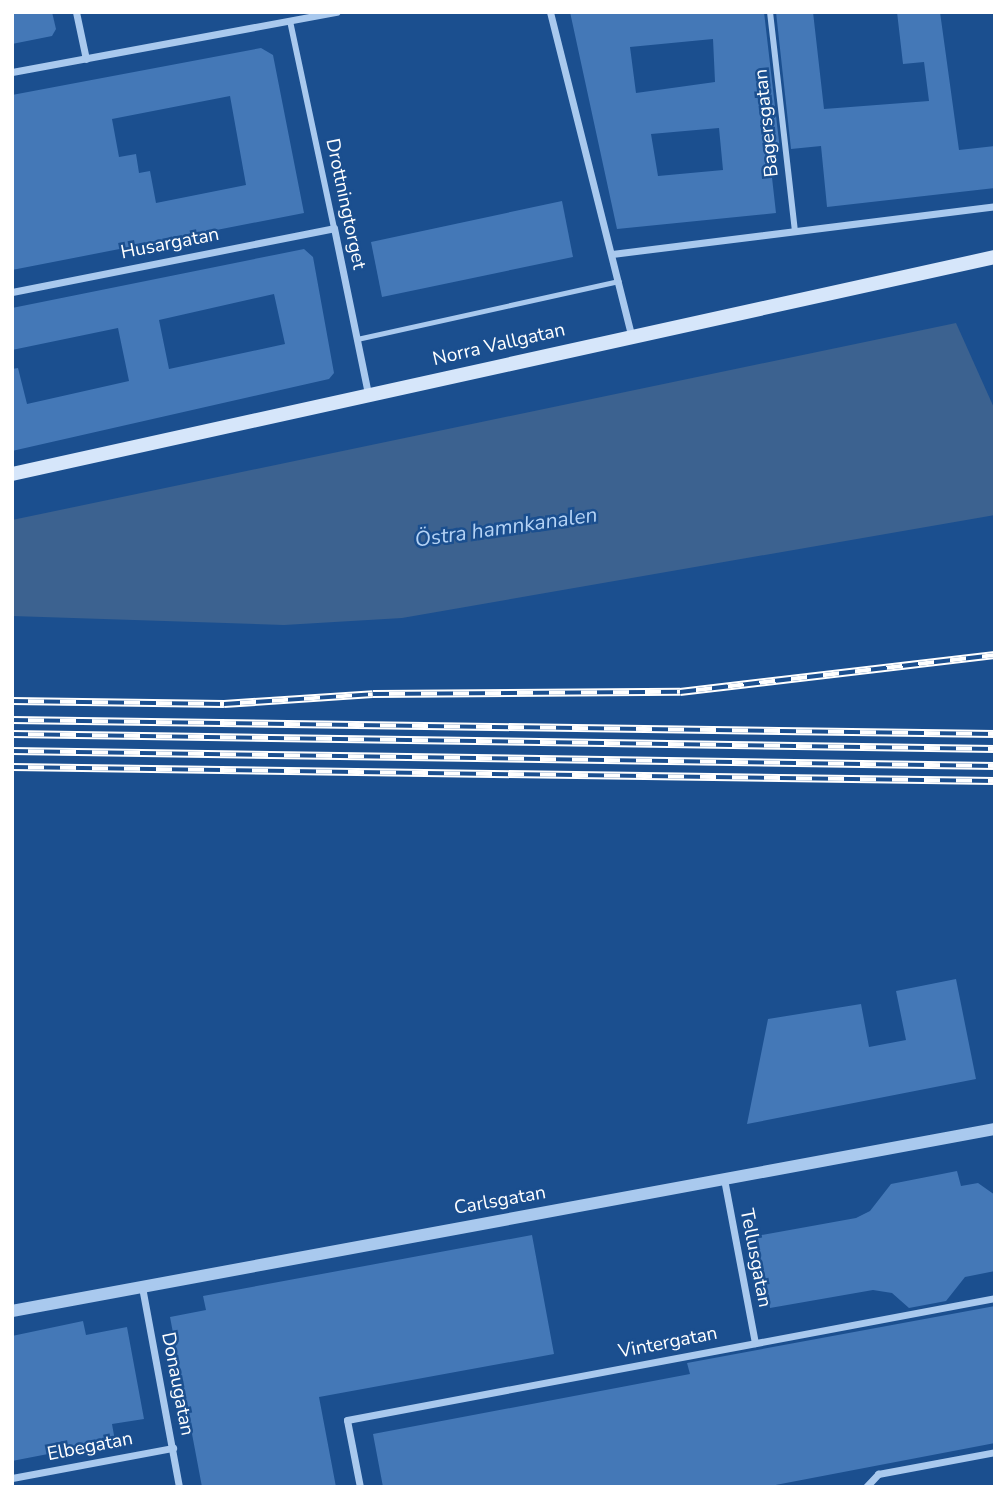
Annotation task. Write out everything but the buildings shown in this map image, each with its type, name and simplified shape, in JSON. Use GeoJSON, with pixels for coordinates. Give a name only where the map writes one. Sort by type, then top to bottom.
{"type":"FeatureCollection","features":[{"type":"Feature","properties":{"kind":"main road","name":"Norra Vallgatan"},"geometry":{"type":"LineString","coordinates":[[12,474],[631,335],[995,257]]}},
{"type":"Feature","properties":{"kind":"street"},"geometry":{"type":"LineString","coordinates":[[76,12],[86,59]]}},
{"type":"Feature","properties":{"kind":"street"},"geometry":{"type":"LineString","coordinates":[[12,72],[289,16],[337,12]]}},
{"type":"Feature","properties":{"kind":"street"},"geometry":{"type":"LineString","coordinates":[[550,12],[631,335]]}},
{"type":"Feature","properties":{"kind":"street","name":"Bagersgatan"},"geometry":{"type":"LineString","coordinates":[[770,12],[795,230]]}},
{"type":"Feature","properties":{"kind":"street","name":"Drottningtorget"},"geometry":{"type":"LineString","coordinates":[[289,16],[368,394]]}},
{"type":"Feature","properties":{"kind":"street"},"geometry":{"type":"LineString","coordinates":[[612,254],[995,206]]}},
{"type":"Feature","properties":{"kind":"street","name":"Husargatan"},"geometry":{"type":"LineString","coordinates":[[12,292],[334,228]]}},
{"type":"Feature","properties":{"kind":"street","name":"Carlsgatan"},"geometry":{"type":"LineString","coordinates":[[12,1311],[995,1129]]}},
{"type":"Feature","properties":{"kind":"street","name":"Tellusgatan"},"geometry":{"type":"LineString","coordinates":[[724,1180],[755,1343]]}},
{"type":"Feature","properties":{"kind":"street","name":"Donaugatan"},"geometry":{"type":"LineString","coordinates":[[142,1287],[179,1487]]}},
{"type":"Feature","properties":{"kind":"street","name":"Vintergatan"},"geometry":{"type":"LineString","coordinates":[[360,1487],[347,1420],[995,1298]]}},
{"type":"Feature","properties":{"kind":"street","name":"Elbegatan"},"geometry":{"type":"LineString","coordinates":[[12,1478],[173,1448]]}},
{"type":"Feature","properties":{"kind":"street"},"geometry":{"type":"LineString","coordinates":[[866,1487],[878,1474],[995,1452]]}},
{"type":"Feature","properties":{"kind":"lane","name":"Norra Vallgatan"},"geometry":{"type":"LineString","coordinates":[[356,339],[619,281]]}},
{"type":"Feature","properties":{"kind":"water","name":"Östra hamnkanalen"},"geometry":{"type":"Polygon","coordinates":[[[956,323],[995,410],[995,515],[402,618],[284,625],[12,616],[12,520],[956,323]]]}},
{"type":"Feature","properties":{"kind":"railway"},"geometry":{"type":"LineString","coordinates":[[12,701],[224,704],[373,694],[680,692],[995,655]]}},
{"type":"Feature","properties":{"kind":"railway"},"geometry":{"type":"LineString","coordinates":[[12,720],[995,734]]}},
{"type":"Feature","properties":{"kind":"railway"},"geometry":{"type":"LineString","coordinates":[[12,734],[995,749]]}},
{"type":"Feature","properties":{"kind":"railway"},"geometry":{"type":"LineString","coordinates":[[12,751],[995,766]]}},
{"type":"Feature","properties":{"kind":"railway"},"geometry":{"type":"LineString","coordinates":[[12,767],[995,781]]}}]}
